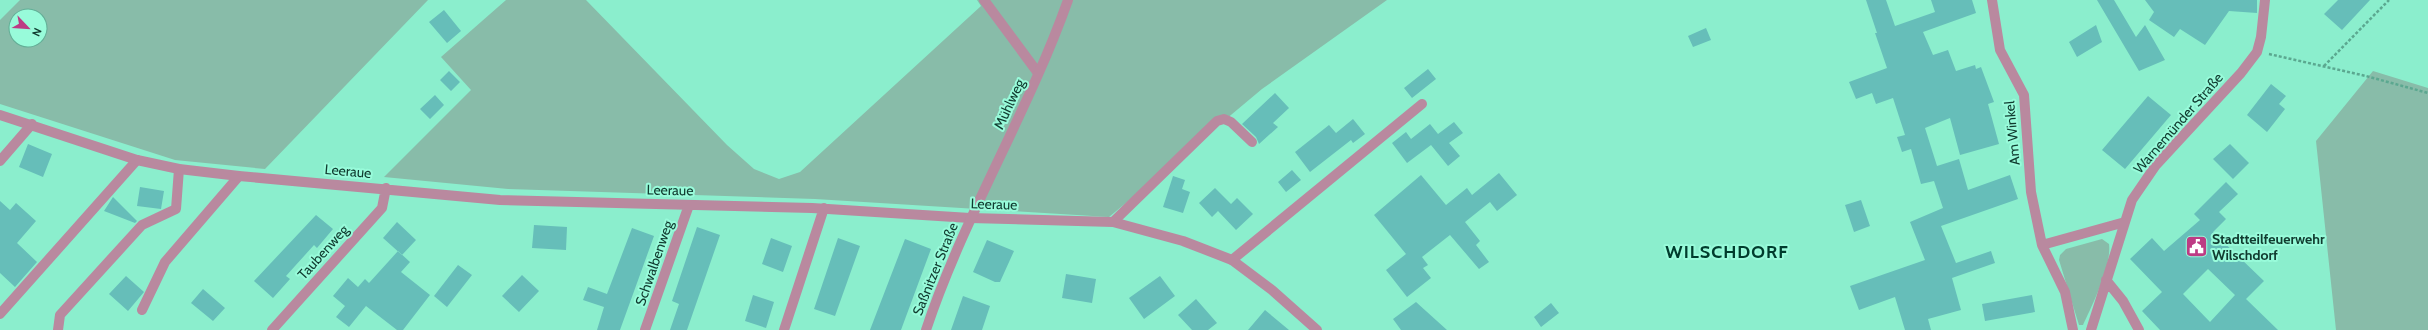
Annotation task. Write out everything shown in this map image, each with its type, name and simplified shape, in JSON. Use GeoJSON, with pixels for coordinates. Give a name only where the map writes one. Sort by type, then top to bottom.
{"type":"FeatureCollection","features":[{"type":"Feature","properties":{"kind":"street"},"geometry":{"type":"LineString","coordinates":[[984,0],[1038,73]]}},
{"type":"Feature","properties":{"kind":"street","name":"Mühlweg"},"geometry":{"type":"LineString","coordinates":[[970,218],[1038,73],[1068,0]]}},
{"type":"Feature","properties":{"kind":"street","name":"Am Winkel"},"geometry":{"type":"LineString","coordinates":[[1992,0],[2000,50],[2024,95],[2030,192],[2042,244],[2065,292],[2073,330]]}},
{"type":"Feature","properties":{"kind":"street"},"geometry":{"type":"LineString","coordinates":[[2257,52],[2261,37],[2265,0]]}},
{"type":"Feature","properties":{"kind":"street","name":"Warnemünder Straße"},"geometry":{"type":"LineString","coordinates":[[2091,330],[2125,222],[2156,165],[2241,73],[2257,52]]}},
{"type":"Feature","properties":{"kind":"street"},"geometry":{"type":"LineString","coordinates":[[1232,260],[1422,104]]}},
{"type":"Feature","properties":{"kind":"street","name":"Leeraue"},"geometry":{"type":"LineString","coordinates":[[0,115],[32,124],[137,160],[178,169],[239,176],[386,188],[500,200],[824,208],[970,218],[1113,222],[1183,240],[1232,260],[1272,290],[1318,330]]}},
{"type":"Feature","properties":{"kind":"street"},"geometry":{"type":"LineString","coordinates":[[1113,222],[1217,121],[1224,119],[1231,122],[1252,142]]}},
{"type":"Feature","properties":{"kind":"street"},"geometry":{"type":"LineString","coordinates":[[0,161],[32,124]]}},
{"type":"Feature","properties":{"kind":"street"},"geometry":{"type":"LineString","coordinates":[[0,314],[137,160]]}},
{"type":"Feature","properties":{"kind":"street"},"geometry":{"type":"LineString","coordinates":[[58,330],[60,315],[142,225],[176,209],[178,169]]}},
{"type":"Feature","properties":{"kind":"street"},"geometry":{"type":"LineString","coordinates":[[142,310],[165,262],[239,176]]}},
{"type":"Feature","properties":{"kind":"street","name":"Taubenweg"},"geometry":{"type":"LineString","coordinates":[[272,330],[382,208],[386,188]]}},
{"type":"Feature","properties":{"kind":"street","name":"Schwalbenweg"},"geometry":{"type":"LineString","coordinates":[[645,330],[689,205]]}},
{"type":"Feature","properties":{"kind":"street"},"geometry":{"type":"LineString","coordinates":[[784,330],[824,208]]}},
{"type":"Feature","properties":{"kind":"street","name":"Saßnitzer Straße"},"geometry":{"type":"LineString","coordinates":[[926,330],[970,218]]}},
{"type":"Feature","properties":{"kind":"street"},"geometry":{"type":"LineString","coordinates":[[2042,244],[2125,222]]}},
{"type":"Feature","properties":{"kind":"street"},"geometry":{"type":"LineString","coordinates":[[2106,280],[2133,310],[2139,330]]}},
{"type":"Feature","properties":{"kind":"path"},"geometry":{"type":"LineString","coordinates":[[2324,66],[2389,0]]}},
{"type":"Feature","properties":{"kind":"path"},"geometry":{"type":"LineString","coordinates":[[2257,52],[2324,66],[2428,93]]}},
{"type":"Feature","properties":{"kind":"green space"},"geometry":{"type":"Polygon","coordinates":[[[20,0],[428,0],[265,169],[175,160],[0,104],[0,20],[8,12],[8,48],[48,48],[48,8],[12,8],[20,0]]]}},
{"type":"Feature","properties":{"kind":"green space"},"geometry":{"type":"Polygon","coordinates":[[[506,0],[586,0],[727,145],[754,169],[779,179],[800,172],[981,6],[977,0],[1387,0],[1262,89],[1109,217],[815,199],[508,189],[384,177],[471,90],[441,57],[506,0]]]}},
{"type":"Feature","properties":{"kind":"green space"},"geometry":{"type":"Polygon","coordinates":[[[2373,71],[2428,88],[2428,330],[2336,330],[2316,141],[2373,71]]]}},
{"type":"Feature","properties":{"kind":"green space"},"geometry":{"type":"Polygon","coordinates":[[[2102,239],[2109,244],[2107,263],[2100,285],[2083,325],[2079,325],[2059,260],[2060,255],[2066,249],[2102,239]]]}},
{"type":"Feature","properties":{"kind":"building"},"geometry":{"type":"Polygon","coordinates":[[[1866,0],[1886,0],[1895,26],[1935,12],[1931,0],[1972,0],[1976,13],[1923,32],[1933,55],[1948,50],[1956,71],[1975,65],[1976,69],[1981,67],[1994,102],[1988,104],[1999,144],[1960,155],[1950,118],[1925,128],[1937,166],[1959,159],[1968,190],[2010,175],[2018,199],[1941,226],[1956,263],[1991,251],[1995,263],[1952,278],[1961,310],[1928,319],[1931,330],[1905,330],[1895,297],[1859,310],[1850,286],[1925,260],[1910,222],[1943,208],[1934,181],[1921,184],[1911,149],[1902,152],[1897,137],[1905,135],[1893,98],[1876,104],[1872,93],[1856,99],[1849,82],[1887,68],[1866,0]]]}},
{"type":"Feature","properties":{"kind":"building"},"geometry":{"type":"Polygon","coordinates":[[[2097,0],[2114,0],[2136,37],[2145,25],[2165,60],[2139,71],[2097,0]]]}},
{"type":"Feature","properties":{"kind":"building"},"geometry":{"type":"Polygon","coordinates":[[[2145,0],[2257,0],[2257,13],[2229,11],[2205,45],[2180,29],[2174,37],[2149,20],[2154,12],[2145,0]]]}},
{"type":"Feature","properties":{"kind":"building"},"geometry":{"type":"Polygon","coordinates":[[[2338,0],[2370,0],[2342,30],[2324,14],[2338,0]]]}},
{"type":"Feature","properties":{"kind":"building"},"geometry":{"type":"Polygon","coordinates":[[[444,10],[461,31],[447,43],[429,22],[444,10]]]}},
{"type":"Feature","properties":{"kind":"building"},"geometry":{"type":"Polygon","coordinates":[[[2096,25],[2102,42],[2077,57],[2069,42],[2096,25]]]}},
{"type":"Feature","properties":{"kind":"building"},"geometry":{"type":"Polygon","coordinates":[[[1706,28],[1711,40],[1693,47],[1688,36],[1706,28]]]}},
{"type":"Feature","properties":{"kind":"building"},"geometry":{"type":"Polygon","coordinates":[[[1428,69],[1436,79],[1412,98],[1404,88],[1428,69]]]}},
{"type":"Feature","properties":{"kind":"building"},"geometry":{"type":"Polygon","coordinates":[[[449,71],[460,82],[451,91],[440,80],[449,71]]]}},
{"type":"Feature","properties":{"kind":"building"},"geometry":{"type":"Polygon","coordinates":[[[2271,84],[2286,96],[2279,104],[2285,109],[2267,132],[2247,115],[2271,84]]]}},
{"type":"Feature","properties":{"kind":"building"},"geometry":{"type":"Polygon","coordinates":[[[1275,93],[1289,108],[1273,123],[1278,127],[1259,144],[1256,137],[1242,124],[1275,93]]]}},
{"type":"Feature","properties":{"kind":"building"},"geometry":{"type":"Polygon","coordinates":[[[435,95],[444,105],[430,119],[420,109],[435,95]]]}},
{"type":"Feature","properties":{"kind":"building"},"geometry":{"type":"Polygon","coordinates":[[[2148,96],[2171,115],[2125,169],[2102,150],[2148,96]]]}},
{"type":"Feature","properties":{"kind":"building"},"geometry":{"type":"Polygon","coordinates":[[[1353,119],[1365,134],[1353,143],[1351,140],[1310,172],[1295,152],[1329,125],[1336,133],[1353,119]]]}},
{"type":"Feature","properties":{"kind":"building"},"geometry":{"type":"Polygon","coordinates":[[[1454,122],[1463,133],[1449,143],[1460,156],[1448,166],[1431,145],[1407,163],[1392,143],[1406,132],[1411,139],[1430,124],[1438,134],[1454,122]]]}},
{"type":"Feature","properties":{"kind":"building"},"geometry":{"type":"Polygon","coordinates":[[[28,144],[52,154],[43,177],[19,167],[28,144]]]}},
{"type":"Feature","properties":{"kind":"building"},"geometry":{"type":"Polygon","coordinates":[[[2230,144],[2249,163],[2233,179],[2213,159],[2230,144]]]}},
{"type":"Feature","properties":{"kind":"building"},"geometry":{"type":"Polygon","coordinates":[[[1292,170],[1301,180],[1286,192],[1278,182],[1292,170]]]}},
{"type":"Feature","properties":{"kind":"building"},"geometry":{"type":"Polygon","coordinates":[[[1499,173],[1517,195],[1497,211],[1490,202],[1465,222],[1480,241],[1476,245],[1489,262],[1479,269],[1450,235],[1422,257],[1428,265],[1423,268],[1431,278],[1407,297],[1386,270],[1406,254],[1374,215],[1421,175],[1446,205],[1467,188],[1472,195],[1499,173]]]}},
{"type":"Feature","properties":{"kind":"building"},"geometry":{"type":"Polygon","coordinates":[[[1173,176],[1185,180],[1182,189],[1190,192],[1183,213],[1163,207],[1173,176]]]}},
{"type":"Feature","properties":{"kind":"building"},"geometry":{"type":"Polygon","coordinates":[[[2226,182],[2238,194],[2219,212],[2226,219],[2213,232],[2264,281],[2246,299],[2278,330],[2160,330],[2142,311],[2162,292],[2130,259],[2152,238],[2164,251],[2200,220],[2194,214],[2226,182]],[[2208,269],[2183,294],[2210,322],[2235,295],[2208,269]]]}},
{"type":"Feature","properties":{"kind":"building"},"geometry":{"type":"Polygon","coordinates":[[[140,187],[164,191],[161,209],[137,206],[140,187]]]}},
{"type":"Feature","properties":{"kind":"building"},"geometry":{"type":"Polygon","coordinates":[[[1215,188],[1231,204],[1237,198],[1253,214],[1236,230],[1218,211],[1212,217],[1199,203],[1215,188]]]}},
{"type":"Feature","properties":{"kind":"building"},"geometry":{"type":"Polygon","coordinates":[[[113,197],[137,221],[135,223],[104,211],[113,197]]]}},
{"type":"Feature","properties":{"kind":"building"},"geometry":{"type":"Polygon","coordinates":[[[1861,200],[1870,226],[1854,232],[1845,205],[1861,200]]]}},
{"type":"Feature","properties":{"kind":"building"},"geometry":{"type":"Polygon","coordinates":[[[0,201],[10,210],[16,203],[36,221],[17,243],[37,262],[15,287],[0,273],[0,201]]]}},
{"type":"Feature","properties":{"kind":"building"},"geometry":{"type":"Polygon","coordinates":[[[316,215],[333,229],[317,248],[314,245],[286,276],[290,279],[273,298],[254,281],[316,215]]]}},
{"type":"Feature","properties":{"kind":"building"},"geometry":{"type":"Polygon","coordinates":[[[397,222],[416,240],[402,255],[383,238],[397,222]]]}},
{"type":"Feature","properties":{"kind":"building"},"geometry":{"type":"Polygon","coordinates":[[[534,225],[567,227],[566,250],[532,248],[534,225]]]}},
{"type":"Feature","properties":{"kind":"building"},"geometry":{"type":"Polygon","coordinates":[[[697,227],[720,235],[687,330],[670,330],[679,304],[672,301],[697,227]]]}},
{"type":"Feature","properties":{"kind":"building"},"geometry":{"type":"Polygon","coordinates":[[[632,228],[654,236],[620,330],[597,330],[604,307],[583,300],[588,287],[607,294],[632,228]]]}},
{"type":"Feature","properties":{"kind":"building"},"geometry":{"type":"Polygon","coordinates":[[[771,238],[792,246],[783,272],[762,264],[771,238]]]}},
{"type":"Feature","properties":{"kind":"building"},"geometry":{"type":"Polygon","coordinates":[[[838,238],[860,246],[835,316],[814,309],[838,238]]]}},
{"type":"Feature","properties":{"kind":"building"},"geometry":{"type":"Polygon","coordinates":[[[905,239],[931,249],[901,330],[870,330],[905,239]]]}},
{"type":"Feature","properties":{"kind":"building"},"geometry":{"type":"Polygon","coordinates":[[[987,240],[1014,251],[1000,282],[995,282],[973,272],[987,240]]]}},
{"type":"Feature","properties":{"kind":"building"},"geometry":{"type":"Polygon","coordinates":[[[398,251],[410,262],[401,272],[430,295],[403,330],[397,330],[366,306],[349,327],[336,317],[345,306],[333,296],[348,278],[358,287],[365,279],[369,283],[398,251]]]}},
{"type":"Feature","properties":{"kind":"building"},"geometry":{"type":"Polygon","coordinates":[[[458,265],[472,275],[447,307],[434,296],[458,265]]]}},
{"type":"Feature","properties":{"kind":"building"},"geometry":{"type":"Polygon","coordinates":[[[1066,274],[1096,279],[1092,303],[1062,298],[1066,274]]]}},
{"type":"Feature","properties":{"kind":"building"},"geometry":{"type":"Polygon","coordinates":[[[522,275],[539,291],[519,312],[502,296],[522,275]]]}},
{"type":"Feature","properties":{"kind":"building"},"geometry":{"type":"Polygon","coordinates":[[[126,276],[144,292],[128,311],[109,294],[126,276]]]}},
{"type":"Feature","properties":{"kind":"building"},"geometry":{"type":"Polygon","coordinates":[[[1160,276],[1175,296],[1144,319],[1129,298],[1160,276]]]}},
{"type":"Feature","properties":{"kind":"building"},"geometry":{"type":"Polygon","coordinates":[[[203,289],[225,308],[213,321],[191,303],[203,289]]]}},
{"type":"Feature","properties":{"kind":"building"},"geometry":{"type":"Polygon","coordinates":[[[753,295],[774,302],[766,328],[745,321],[753,295]]]}},
{"type":"Feature","properties":{"kind":"building"},"geometry":{"type":"Polygon","coordinates":[[[2032,295],[2035,312],[1985,321],[1982,304],[2032,295]]]}},
{"type":"Feature","properties":{"kind":"building"},"geometry":{"type":"Polygon","coordinates":[[[963,296],[990,306],[982,330],[951,330],[963,296]]]}},
{"type":"Feature","properties":{"kind":"building"},"geometry":{"type":"Polygon","coordinates":[[[1196,299],[1217,323],[1208,330],[1192,330],[1178,315],[1196,299]]]}},
{"type":"Feature","properties":{"kind":"building"},"geometry":{"type":"Polygon","coordinates":[[[1416,302],[1447,330],[1401,330],[1393,319],[1416,302]]]}},
{"type":"Feature","properties":{"kind":"building"},"geometry":{"type":"Polygon","coordinates":[[[1551,303],[1559,313],[1541,327],[1534,317],[1551,303]]]}},
{"type":"Feature","properties":{"kind":"building"},"geometry":{"type":"Polygon","coordinates":[[[1265,310],[1289,330],[1248,330],[1265,310]]]}},
{"type":"Feature","properties":{"kind":"place","name":"Stadtteilfeuerwehr Wilschdorf"},"geometry":{"type":"Point","coordinates":[2197,247]}},
{"type":"Feature","properties":{"kind":"district","name":"WILSCHDORF"},"geometry":{"type":"Point","coordinates":[1727,252]}}]}
